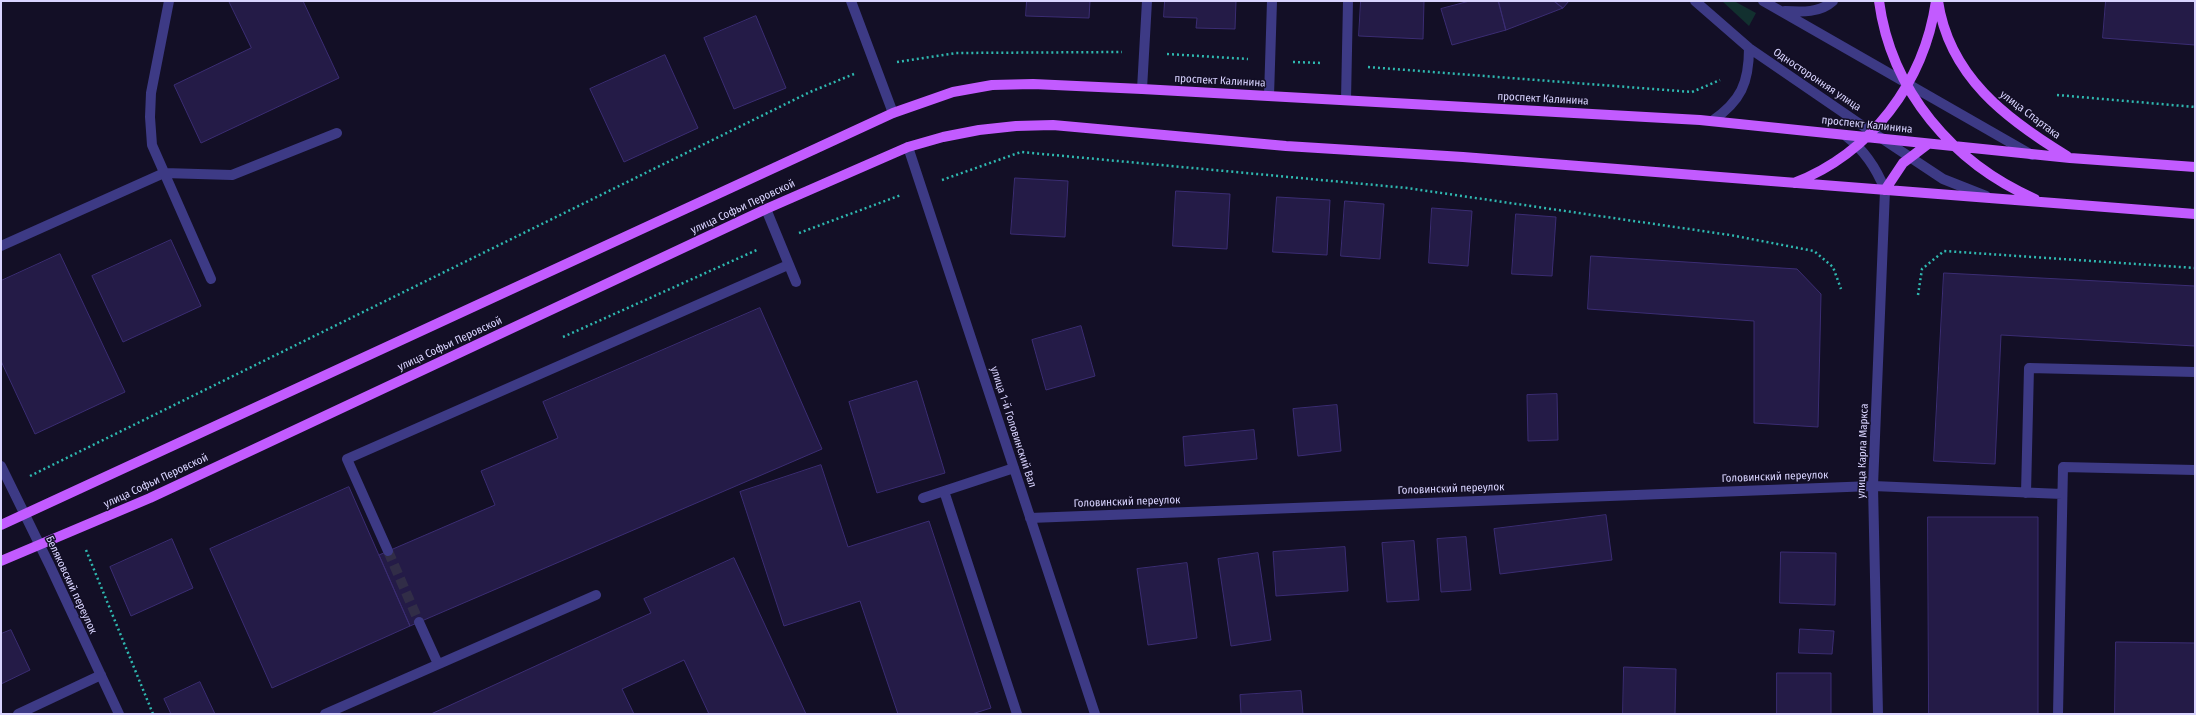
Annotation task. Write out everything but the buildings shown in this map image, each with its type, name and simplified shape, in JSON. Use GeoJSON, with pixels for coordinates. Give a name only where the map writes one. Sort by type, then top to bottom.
{"type":"FeatureCollection","features":[{"type":"Feature","properties":{"kind":"main road"},"geometry":{"type":"LineString","coordinates":[[1879,1],[1889,44],[1907,84],[1930,122],[1953,146],[1992,177],[2042,202]]}},
{"type":"Feature","properties":{"kind":"main road"},"geometry":{"type":"LineString","coordinates":[[1791,184],[1826,168],[1858,146],[1895,105],[1907,84],[1928,37],[1937,1]]}},
{"type":"Feature","properties":{"kind":"main road","name":"улица Спартака"},"geometry":{"type":"LineString","coordinates":[[1937,1],[1949,40],[1960,64],[1975,85],[2004,114],[2070,158]]}},
{"type":"Feature","properties":{"kind":"main road","name":"проспект Калинина"},"geometry":{"type":"LineString","coordinates":[[893,113],[952,92],[992,85],[1032,84],[1712,121],[1846,136],[1869,135]]}},
{"type":"Feature","properties":{"kind":"main road","name":"улица Софьи Перовской"},"geometry":{"type":"LineString","coordinates":[[1,525],[893,113]]}},
{"type":"Feature","properties":{"kind":"main road"},"geometry":{"type":"LineString","coordinates":[[908,147],[937,138],[979,130],[1016,126],[1053,125],[1279,145],[1463,157],[1791,184],[1998,198],[2195,214]]}},
{"type":"Feature","properties":{"kind":"main road","name":"проспект Калинина"},"geometry":{"type":"LineString","coordinates":[[1884,139],[2032,155],[2195,167]]}},
{"type":"Feature","properties":{"kind":"main road"},"geometry":{"type":"LineString","coordinates":[[1885,190],[1896,171],[1910,157],[1928,144]]}},
{"type":"Feature","properties":{"kind":"main road","name":"улица Софьи Перовской"},"geometry":{"type":"LineString","coordinates":[[1,562],[150,498],[766,209],[908,147]]}},
{"type":"Feature","properties":{"kind":"street"},"geometry":{"type":"LineString","coordinates":[[169,1],[151,93],[150,117],[152,145],[210,279]]}},
{"type":"Feature","properties":{"kind":"street"},"geometry":{"type":"LineString","coordinates":[[850,1],[893,113]]}},
{"type":"Feature","properties":{"kind":"street"},"geometry":{"type":"LineString","coordinates":[[1142,89],[1147,1]]}},
{"type":"Feature","properties":{"kind":"street"},"geometry":{"type":"LineString","coordinates":[[1269,96],[1272,1]]}},
{"type":"Feature","properties":{"kind":"street"},"geometry":{"type":"LineString","coordinates":[[1346,100],[1348,1]]}},
{"type":"Feature","properties":{"kind":"street","name":"Односторонняя улица"},"geometry":{"type":"LineString","coordinates":[[1695,1],[1749,48],[1869,135],[1884,139],[1951,183],[1998,198]]}},
{"type":"Feature","properties":{"kind":"street"},"geometry":{"type":"LineString","coordinates":[[1762,1],[1783,11],[2032,155]]}},
{"type":"Feature","properties":{"kind":"street"},"geometry":{"type":"LineString","coordinates":[[1783,11],[1823,8],[1833,1]]}},
{"type":"Feature","properties":{"kind":"street"},"geometry":{"type":"LineString","coordinates":[[1712,121],[1736,101],[1742,92],[1748,73],[1749,48]]}},
{"type":"Feature","properties":{"kind":"street"},"geometry":{"type":"LineString","coordinates":[[1,246],[164,173],[232,175],[337,132]]}},
{"type":"Feature","properties":{"kind":"street"},"geometry":{"type":"LineString","coordinates":[[1846,136],[1858,146],[1876,169],[1885,190]]}},
{"type":"Feature","properties":{"kind":"street","name":"улица 1-й Головинский Вал"},"geometry":{"type":"LineString","coordinates":[[908,147],[1095,714]]}},
{"type":"Feature","properties":{"kind":"street","name":"улица Карла Маркса"},"geometry":{"type":"LineString","coordinates":[[1878,714],[1873,486],[1885,190]]}},
{"type":"Feature","properties":{"kind":"street"},"geometry":{"type":"LineString","coordinates":[[766,209],[796,282]]}},
{"type":"Feature","properties":{"kind":"street"},"geometry":{"type":"LineString","coordinates":[[388,551],[347,459],[788,265]]}},
{"type":"Feature","properties":{"kind":"street"},"geometry":{"type":"LineString","coordinates":[[2026,493],[2029,368],[2195,372]]}},
{"type":"Feature","properties":{"kind":"street","name":"Беляковский переулок"},"geometry":{"type":"LineString","coordinates":[[1,466],[50,566],[119,714]]}},
{"type":"Feature","properties":{"kind":"street"},"geometry":{"type":"LineString","coordinates":[[2058,714],[2063,467],[2195,470]]}},
{"type":"Feature","properties":{"kind":"street"},"geometry":{"type":"LineString","coordinates":[[923,498],[1014,468]]}},
{"type":"Feature","properties":{"kind":"street","name":"Головинский переулок"},"geometry":{"type":"LineString","coordinates":[[1030,518],[1873,486],[2062,494]]}},
{"type":"Feature","properties":{"kind":"street"},"geometry":{"type":"LineString","coordinates":[[944,491],[1017,714]]}},
{"type":"Feature","properties":{"kind":"street"},"geometry":{"type":"LineString","coordinates":[[325,714],[596,595]]}},
{"type":"Feature","properties":{"kind":"street"},"geometry":{"type":"LineString","coordinates":[[420,622],[438,664]]}},
{"type":"Feature","properties":{"kind":"street"},"geometry":{"type":"LineString","coordinates":[[18,714],[101,675]]}},
{"type":"Feature","properties":{"kind":"path"},"geometry":{"type":"LineString","coordinates":[[1692,92],[1720,80],[1725,75]]}},
{"type":"Feature","properties":{"kind":"path"},"geometry":{"type":"LineString","coordinates":[[2057,95],[2195,107]]}},
{"type":"Feature","properties":{"kind":"path"},"geometry":{"type":"LineString","coordinates":[[560,338],[779,240],[921,187],[1021,152],[1407,188],[1730,235],[1814,251],[1833,267],[1841,289]]}},
{"type":"Feature","properties":{"kind":"path"},"geometry":{"type":"LineString","coordinates":[[1918,295],[1922,269],[1944,251],[2195,268]]}},
{"type":"Feature","properties":{"kind":"path"},"geometry":{"type":"LineString","coordinates":[[50,566],[93,547]]}},
{"type":"Feature","properties":{"kind":"path"},"geometry":{"type":"LineString","coordinates":[[86,550],[153,714]]}},
{"type":"Feature","properties":{"kind":"green space"},"geometry":{"type":"Polygon","coordinates":[[[1722,1],[1734,1],[1756,13],[1749,26],[1722,1]]]}},
{"type":"Feature","properties":{"kind":"tunnel"},"geometry":{"type":"LineString","coordinates":[[388,551],[419,622]]}}]}
